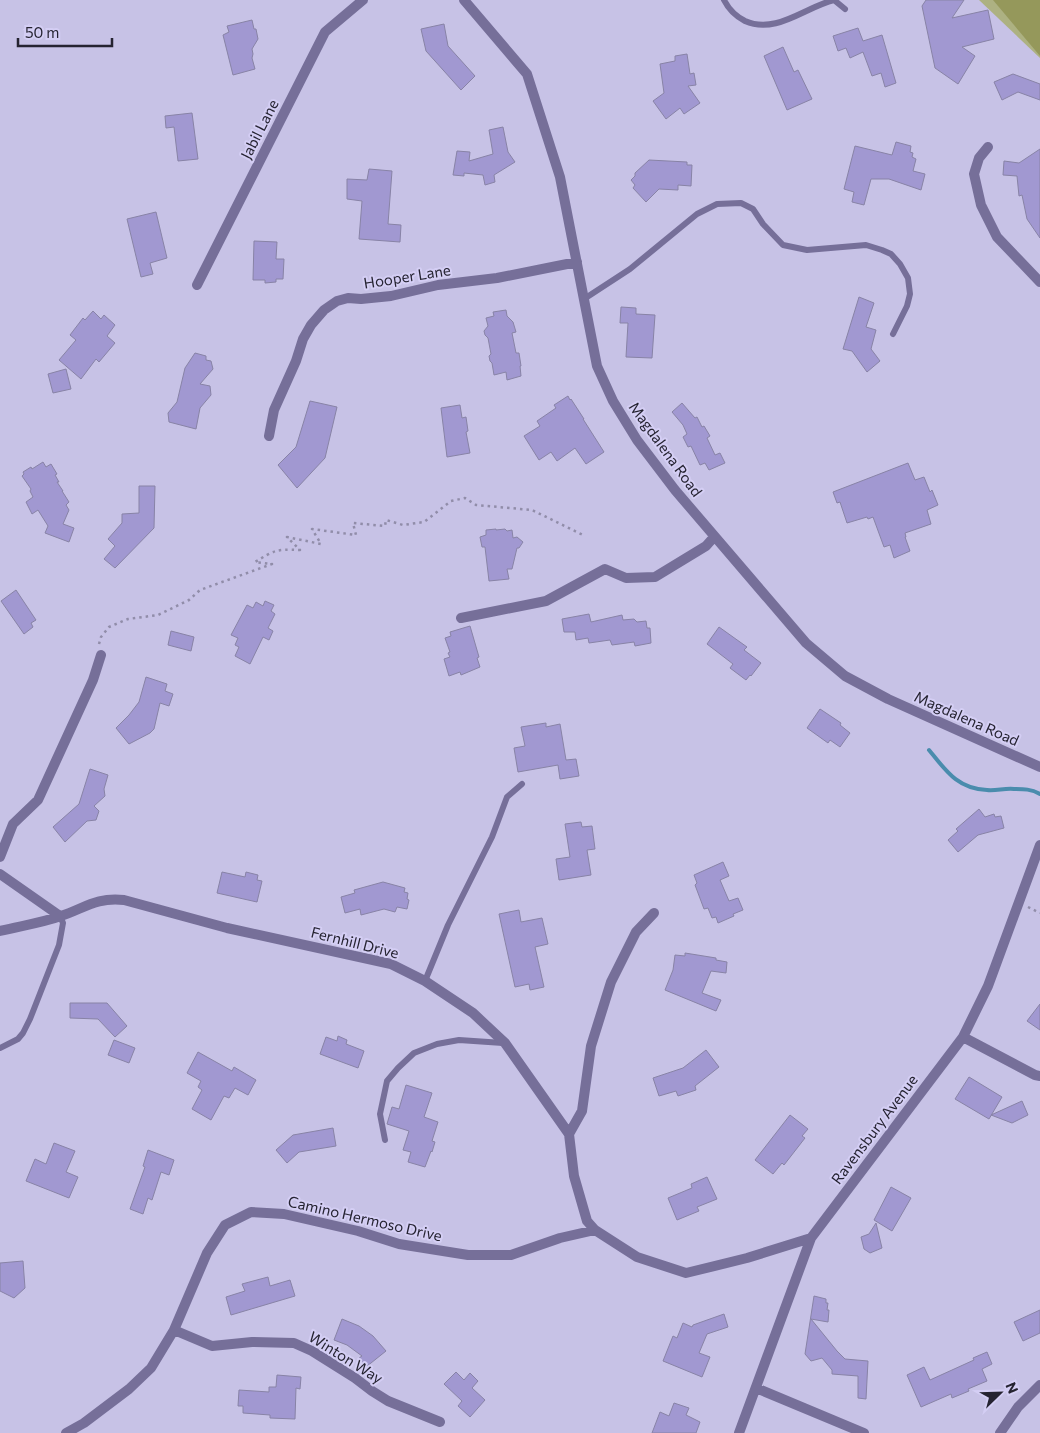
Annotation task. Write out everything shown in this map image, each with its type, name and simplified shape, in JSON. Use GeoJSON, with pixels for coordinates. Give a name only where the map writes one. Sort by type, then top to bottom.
{"type":"FeatureCollection","features":[{"type":"Feature","properties":{"kind":"street","name":"Jabil Lane"},"geometry":{"type":"LineString","coordinates":[[197,285],[325,32],[363,0]]}},
{"type":"Feature","properties":{"kind":"street","name":"Magdalena Road"},"geometry":{"type":"LineString","coordinates":[[464,0],[527,74],[560,177],[597,366],[613,401],[637,440],[714,537],[806,643],[845,676],[888,699],[1040,767]]}},
{"type":"Feature","properties":{"kind":"street"},"geometry":{"type":"LineString","coordinates":[[988,147],[979,158],[974,174],[981,205],[997,237],[1040,282]]}},
{"type":"Feature","properties":{"kind":"street","name":"Hooper Lane"},"geometry":{"type":"LineString","coordinates":[[269,436],[274,410],[311,325],[324,310],[337,301],[348,298],[360,299],[391,296],[438,285],[497,278],[577,262]]}},
{"type":"Feature","properties":{"kind":"street"},"geometry":{"type":"LineString","coordinates":[[461,618],[546,601],[605,569],[626,578],[655,577],[706,546],[714,537]]}},
{"type":"Feature","properties":{"kind":"street"},"geometry":{"type":"LineString","coordinates":[[0,857],[13,824],[38,800],[93,680],[101,655]]}},
{"type":"Feature","properties":{"kind":"street","name":"Ravensbury Avenue"},"geometry":{"type":"LineString","coordinates":[[739,1433],[811,1238],[963,1037],[988,986],[1040,845]]}},
{"type":"Feature","properties":{"kind":"street"},"geometry":{"type":"LineString","coordinates":[[0,874],[60,916]]}},
{"type":"Feature","properties":{"kind":"street","name":"Fernhill Drive"},"geometry":{"type":"LineString","coordinates":[[0,931],[60,916],[92,902],[114,899],[124,900],[227,928],[391,964],[425,981],[473,1013],[505,1043],[569,1134],[574,1176],[587,1221],[594,1230]]}},
{"type":"Feature","properties":{"kind":"street"},"geometry":{"type":"LineString","coordinates":[[569,1134],[582,1111],[591,1046],[611,982],[636,932],[654,914]]}},
{"type":"Feature","properties":{"kind":"street"},"geometry":{"type":"LineString","coordinates":[[963,1037],[1035,1076],[1040,1076]]}},
{"type":"Feature","properties":{"kind":"street","name":"Camino Hermoso Drive"},"geometry":{"type":"LineString","coordinates":[[66,1433],[81,1425],[121,1395],[151,1368],[174,1330],[207,1253],[225,1225],[252,1212],[284,1214],[358,1231],[399,1244],[468,1256],[511,1255],[560,1238],[594,1230]]}},
{"type":"Feature","properties":{"kind":"street"},"geometry":{"type":"LineString","coordinates":[[594,1230],[637,1257],[686,1273],[747,1258],[811,1238]]}},
{"type":"Feature","properties":{"kind":"street","name":"Winton Way"},"geometry":{"type":"LineString","coordinates":[[174,1330],[212,1346],[252,1342],[294,1343],[312,1351],[356,1378],[388,1401],[440,1422]]}},
{"type":"Feature","properties":{"kind":"street"},"geometry":{"type":"LineString","coordinates":[[1000,1433],[1018,1407],[1040,1385]]}},
{"type":"Feature","properties":{"kind":"street"},"geometry":{"type":"LineString","coordinates":[[756,1388],[864,1433]]}},
{"type":"Feature","properties":{"kind":"lane"},"geometry":{"type":"LineString","coordinates":[[724,0],[736,17],[750,23],[766,25],[784,21],[823,2],[834,0],[845,9]]}},
{"type":"Feature","properties":{"kind":"lane"},"geometry":{"type":"LineString","coordinates":[[584,299],[630,268],[698,214],[717,204],[741,203],[753,209],[763,224],[783,245],[806,250],[866,245],[891,254],[900,264],[908,278],[910,294],[907,306],[894,334]]}},
{"type":"Feature","properties":{"kind":"lane"},"geometry":{"type":"LineString","coordinates":[[425,981],[448,925],[492,837],[507,797],[522,784]]}},
{"type":"Feature","properties":{"kind":"lane"},"geometry":{"type":"LineString","coordinates":[[0,1048],[18,1039],[23,1033],[59,945],[63,923],[60,916]]}},
{"type":"Feature","properties":{"kind":"lane"},"geometry":{"type":"LineString","coordinates":[[385,1140],[380,1114],[386,1081],[414,1053],[437,1044],[459,1040],[505,1043]]}},
{"type":"Feature","properties":{"kind":"path"},"geometry":{"type":"LineString","coordinates":[[101,655],[98,646],[101,637],[109,627],[128,619],[158,615],[189,600],[200,590],[272,564],[255,562],[273,551],[283,549],[300,550],[287,537],[321,544],[312,529],[356,535],[352,523],[385,526],[386,520],[403,524],[424,522],[451,501],[465,498],[476,505],[532,510],[583,535]]}},
{"type":"Feature","properties":{"kind":"green space"},"geometry":{"type":"Polygon","coordinates":[[[979,0],[1040,0],[1040,58],[979,0]]]}},
{"type":"Feature","properties":{"kind":"green space"},"geometry":{"type":"Polygon","coordinates":[[[993,0],[1040,0],[1040,56],[993,0]]]}},
{"type":"Feature","properties":{"kind":"building"},"geometry":{"type":"Polygon","coordinates":[[[926,0],[964,0],[952,18],[988,10],[994,39],[962,47],[975,56],[958,84],[935,68],[922,6],[926,0]]]}},
{"type":"Feature","properties":{"kind":"building"},"geometry":{"type":"Polygon","coordinates":[[[252,20],[258,39],[252,49],[255,69],[233,75],[223,35],[229,32],[227,26],[252,20]]]}},
{"type":"Feature","properties":{"kind":"building"},"geometry":{"type":"Polygon","coordinates":[[[444,24],[448,46],[475,76],[461,90],[426,51],[421,29],[444,24]]]}},
{"type":"Feature","properties":{"kind":"building"},"geometry":{"type":"Polygon","coordinates":[[[858,28],[863,41],[882,35],[896,83],[885,87],[881,73],[872,76],[863,52],[850,58],[846,48],[838,51],[833,36],[858,28]]]}},
{"type":"Feature","properties":{"kind":"building"},"geometry":{"type":"Polygon","coordinates":[[[783,47],[794,72],[798,70],[812,99],[787,110],[764,56],[783,47]]]}},
{"type":"Feature","properties":{"kind":"building"},"geometry":{"type":"Polygon","coordinates":[[[687,54],[690,74],[694,73],[696,85],[688,86],[700,103],[684,114],[680,108],[666,119],[653,101],[664,93],[660,64],[675,61],[675,56],[687,54]]]}},
{"type":"Feature","properties":{"kind":"building"},"geometry":{"type":"Polygon","coordinates":[[[1013,74],[1040,84],[1040,100],[1018,92],[1002,100],[994,82],[1013,74]]]}},
{"type":"Feature","properties":{"kind":"building"},"geometry":{"type":"Polygon","coordinates":[[[192,113],[198,159],[178,161],[174,127],[166,128],[165,116],[192,113]]]}},
{"type":"Feature","properties":{"kind":"building"},"geometry":{"type":"Polygon","coordinates":[[[503,127],[508,152],[515,162],[494,175],[495,182],[485,185],[483,175],[464,173],[464,176],[453,175],[457,151],[470,152],[469,161],[493,154],[489,130],[503,127]]]}},
{"type":"Feature","properties":{"kind":"building"},"geometry":{"type":"Polygon","coordinates":[[[896,142],[911,146],[910,152],[913,153],[912,157],[916,159],[913,171],[925,174],[921,190],[889,179],[871,179],[864,205],[852,202],[854,192],[844,189],[855,146],[892,155],[896,142]]]}},
{"type":"Feature","properties":{"kind":"building"},"geometry":{"type":"Polygon","coordinates":[[[1040,149],[1040,238],[1027,219],[1022,195],[1019,196],[1017,176],[1003,175],[1004,161],[1019,163],[1040,149]]]}},
{"type":"Feature","properties":{"kind":"building"},"geometry":{"type":"Polygon","coordinates":[[[649,160],[687,162],[687,165],[692,165],[691,186],[678,185],[678,190],[659,189],[646,202],[633,188],[635,185],[631,180],[635,173],[649,160]]]}},
{"type":"Feature","properties":{"kind":"building"},"geometry":{"type":"Polygon","coordinates":[[[369,169],[392,171],[388,224],[401,225],[400,242],[359,239],[362,201],[347,199],[347,179],[367,180],[369,169]]]}},
{"type":"Feature","properties":{"kind":"building"},"geometry":{"type":"Polygon","coordinates":[[[156,212],[167,258],[150,263],[153,274],[141,277],[127,219],[156,212]]]}},
{"type":"Feature","properties":{"kind":"building"},"geometry":{"type":"Polygon","coordinates":[[[254,241],[277,242],[276,259],[284,259],[283,279],[276,279],[276,282],[265,283],[265,280],[253,280],[254,241]]]}},
{"type":"Feature","properties":{"kind":"building"},"geometry":{"type":"Polygon","coordinates":[[[859,297],[874,303],[866,327],[876,330],[871,349],[880,361],[867,372],[852,351],[843,349],[859,297]]]}},
{"type":"Feature","properties":{"kind":"building"},"geometry":{"type":"Polygon","coordinates":[[[621,307],[636,308],[636,314],[655,315],[652,358],[626,357],[628,323],[620,323],[621,307]]]}},
{"type":"Feature","properties":{"kind":"building"},"geometry":{"type":"Polygon","coordinates":[[[506,310],[507,316],[513,322],[516,332],[512,333],[521,366],[521,376],[507,380],[506,372],[494,375],[489,356],[491,354],[488,338],[484,331],[488,326],[486,318],[494,316],[493,312],[506,310]]]}},
{"type":"Feature","properties":{"kind":"building"},"geometry":{"type":"Polygon","coordinates":[[[93,311],[101,319],[104,315],[115,325],[107,336],[115,343],[99,362],[96,359],[81,379],[59,360],[76,340],[70,335],[83,318],[85,320],[93,311]]]}},
{"type":"Feature","properties":{"kind":"building"},"geometry":{"type":"Polygon","coordinates":[[[195,353],[206,356],[206,360],[211,361],[213,369],[200,384],[210,386],[211,395],[200,408],[196,429],[169,422],[168,413],[177,402],[185,368],[195,353]]]}},
{"type":"Feature","properties":{"kind":"building"},"geometry":{"type":"Polygon","coordinates":[[[66,369],[71,389],[53,393],[48,374],[66,369]]]}},
{"type":"Feature","properties":{"kind":"building"},"geometry":{"type":"Polygon","coordinates":[[[568,396],[604,452],[586,464],[575,448],[557,461],[551,452],[539,460],[524,436],[540,426],[537,421],[556,408],[554,405],[568,396]]]}},
{"type":"Feature","properties":{"kind":"building"},"geometry":{"type":"Polygon","coordinates":[[[310,401],[337,407],[325,458],[297,488],[278,465],[296,447],[310,401]]]}},
{"type":"Feature","properties":{"kind":"building"},"geometry":{"type":"Polygon","coordinates":[[[682,403],[695,418],[697,417],[702,427],[704,426],[710,436],[707,438],[715,455],[720,453],[725,463],[709,470],[705,463],[700,465],[691,446],[688,447],[683,437],[687,434],[683,425],[672,412],[682,403]]]}},
{"type":"Feature","properties":{"kind":"building"},"geometry":{"type":"Polygon","coordinates":[[[460,405],[462,418],[466,417],[468,431],[466,432],[470,453],[447,457],[441,408],[460,405]]]}},
{"type":"Feature","properties":{"kind":"building"},"geometry":{"type":"Polygon","coordinates":[[[43,462],[46,467],[51,464],[57,474],[55,475],[59,482],[57,482],[69,502],[66,505],[69,510],[63,524],[74,528],[69,542],[45,533],[48,526],[38,510],[32,514],[26,502],[33,497],[31,489],[22,476],[23,472],[43,462]]]}},
{"type":"Feature","properties":{"kind":"building"},"geometry":{"type":"Polygon","coordinates":[[[908,463],[915,480],[924,477],[938,505],[927,510],[931,524],[905,533],[910,551],[894,558],[890,545],[884,547],[873,517],[847,523],[840,502],[837,503],[833,492],[908,463]]]}},
{"type":"Feature","properties":{"kind":"building"},"geometry":{"type":"Polygon","coordinates":[[[139,486],[155,486],[154,528],[115,568],[104,559],[115,546],[108,539],[122,523],[122,514],[139,513],[139,486]]]}},
{"type":"Feature","properties":{"kind":"building"},"geometry":{"type":"Polygon","coordinates":[[[486,530],[512,530],[513,538],[517,537],[523,542],[517,548],[512,569],[507,569],[509,579],[489,581],[485,547],[482,547],[480,537],[486,535],[486,530]]]}},
{"type":"Feature","properties":{"kind":"building"},"geometry":{"type":"Polygon","coordinates":[[[16,590],[36,620],[31,623],[33,627],[24,634],[1,601],[16,590]]]}},
{"type":"Feature","properties":{"kind":"building"},"geometry":{"type":"Polygon","coordinates":[[[265,601],[274,605],[271,611],[275,614],[268,628],[273,631],[269,640],[263,637],[250,664],[235,656],[239,647],[235,645],[238,638],[231,635],[247,605],[253,608],[256,602],[263,606],[265,601]]]}},
{"type":"Feature","properties":{"kind":"building"},"geometry":{"type":"Polygon","coordinates":[[[589,614],[591,622],[622,615],[623,620],[646,621],[647,628],[650,628],[651,643],[635,646],[634,642],[612,645],[610,640],[589,643],[588,638],[576,640],[575,632],[564,632],[562,619],[589,614]]]}},
{"type":"Feature","properties":{"kind":"building"},"geometry":{"type":"Polygon","coordinates":[[[470,626],[480,667],[461,675],[460,672],[449,676],[444,659],[450,657],[448,653],[450,652],[445,638],[451,636],[450,632],[470,626]]]}},
{"type":"Feature","properties":{"kind":"building"},"geometry":{"type":"Polygon","coordinates":[[[719,627],[747,647],[744,650],[761,663],[746,680],[730,668],[733,664],[707,644],[719,627]]]}},
{"type":"Feature","properties":{"kind":"building"},"geometry":{"type":"Polygon","coordinates":[[[171,631],[194,637],[191,651],[168,645],[171,631]]]}},
{"type":"Feature","properties":{"kind":"building"},"geometry":{"type":"Polygon","coordinates":[[[146,677],[167,684],[165,691],[173,694],[169,706],[160,703],[154,729],[129,744],[116,728],[139,702],[146,677]]]}},
{"type":"Feature","properties":{"kind":"building"},"geometry":{"type":"Polygon","coordinates":[[[820,709],[841,723],[840,725],[850,733],[840,747],[830,740],[828,743],[807,728],[820,709]]]}},
{"type":"Feature","properties":{"kind":"building"},"geometry":{"type":"Polygon","coordinates":[[[546,723],[546,727],[560,724],[566,760],[576,759],[579,776],[560,779],[558,765],[518,772],[514,748],[525,746],[521,727],[546,723]]]}},
{"type":"Feature","properties":{"kind":"building"},"geometry":{"type":"Polygon","coordinates":[[[90,769],[108,775],[104,789],[105,796],[94,806],[99,811],[96,820],[87,821],[65,842],[53,827],[79,804],[90,769]]]}},
{"type":"Feature","properties":{"kind":"building"},"geometry":{"type":"Polygon","coordinates":[[[979,809],[985,817],[994,814],[995,817],[1001,816],[1004,828],[978,835],[958,852],[948,840],[958,831],[956,829],[979,809]]]}},
{"type":"Feature","properties":{"kind":"building"},"geometry":{"type":"Polygon","coordinates":[[[581,822],[582,827],[592,826],[595,849],[587,850],[591,875],[559,880],[556,859],[570,857],[565,824],[581,822]]]}},
{"type":"Feature","properties":{"kind":"building"},"geometry":{"type":"Polygon","coordinates":[[[723,862],[729,876],[720,880],[729,901],[738,898],[743,910],[718,923],[716,917],[712,918],[708,908],[704,909],[695,885],[697,883],[694,875],[723,862]]]}},
{"type":"Feature","properties":{"kind":"building"},"geometry":{"type":"Polygon","coordinates":[[[222,872],[245,877],[246,872],[258,875],[257,880],[262,881],[257,902],[217,893],[222,872]]]}},
{"type":"Feature","properties":{"kind":"building"},"geometry":{"type":"Polygon","coordinates":[[[383,882],[405,888],[404,892],[408,893],[407,899],[409,900],[407,909],[397,907],[395,912],[384,909],[361,915],[360,909],[345,913],[341,897],[355,893],[354,890],[383,882]]]}},
{"type":"Feature","properties":{"kind":"building"},"geometry":{"type":"Polygon","coordinates":[[[519,910],[521,922],[542,918],[548,944],[535,947],[544,987],[530,990],[529,984],[515,987],[499,914],[519,910]]]}},
{"type":"Feature","properties":{"kind":"building"},"geometry":{"type":"Polygon","coordinates":[[[685,953],[716,958],[716,960],[727,962],[726,973],[711,971],[702,993],[721,1000],[716,1011],[665,990],[673,970],[675,955],[685,956],[685,953]]]}},
{"type":"Feature","properties":{"kind":"building"},"geometry":{"type":"Polygon","coordinates":[[[70,1003],[107,1003],[127,1026],[115,1037],[98,1019],[70,1018],[70,1003]]]}},
{"type":"Feature","properties":{"kind":"building"},"geometry":{"type":"Polygon","coordinates":[[[1040,1004],[1040,1030],[1027,1021],[1040,1004]]]}},
{"type":"Feature","properties":{"kind":"building"},"geometry":{"type":"Polygon","coordinates":[[[338,1036],[347,1040],[346,1044],[364,1051],[358,1068],[320,1054],[326,1037],[337,1041],[338,1036]]]}},
{"type":"Feature","properties":{"kind":"building"},"geometry":{"type":"Polygon","coordinates":[[[114,1040],[135,1048],[129,1063],[108,1055],[114,1040]]]}},
{"type":"Feature","properties":{"kind":"building"},"geometry":{"type":"Polygon","coordinates":[[[706,1050],[719,1067],[695,1086],[696,1090],[678,1096],[676,1091],[659,1096],[653,1078],[683,1068],[706,1050]]]}},
{"type":"Feature","properties":{"kind":"building"},"geometry":{"type":"Polygon","coordinates":[[[198,1052],[232,1071],[234,1067],[256,1080],[248,1095],[235,1088],[229,1098],[224,1096],[211,1120],[192,1109],[202,1090],[198,1087],[201,1081],[187,1073],[198,1052]]]}},
{"type":"Feature","properties":{"kind":"building"},"geometry":{"type":"Polygon","coordinates":[[[969,1077],[1002,1097],[989,1119],[955,1099],[969,1077]]]}},
{"type":"Feature","properties":{"kind":"building"},"geometry":{"type":"Polygon","coordinates":[[[406,1085],[432,1093],[424,1117],[438,1122],[432,1141],[435,1142],[425,1167],[408,1162],[411,1152],[403,1150],[409,1131],[387,1124],[392,1107],[399,1109],[406,1085]]]}},
{"type":"Feature","properties":{"kind":"building"},"geometry":{"type":"Polygon","coordinates":[[[1022,1101],[1028,1115],[1012,1123],[991,1115],[1022,1101]]]}},
{"type":"Feature","properties":{"kind":"building"},"geometry":{"type":"Polygon","coordinates":[[[790,1115],[808,1129],[802,1136],[805,1138],[784,1165],[782,1163],[773,1174],[755,1160],[790,1115]]]}},
{"type":"Feature","properties":{"kind":"building"},"geometry":{"type":"Polygon","coordinates":[[[333,1128],[336,1146],[299,1152],[287,1163],[276,1150],[293,1135],[333,1128]]]}},
{"type":"Feature","properties":{"kind":"building"},"geometry":{"type":"Polygon","coordinates":[[[54,1143],[75,1151],[66,1172],[78,1177],[69,1198],[26,1181],[35,1159],[46,1164],[54,1143]]]}},
{"type":"Feature","properties":{"kind":"building"},"geometry":{"type":"Polygon","coordinates":[[[148,1150],[174,1160],[169,1175],[161,1172],[152,1200],[148,1198],[143,1214],[130,1209],[145,1167],[143,1166],[148,1150]]]}},
{"type":"Feature","properties":{"kind":"building"},"geometry":{"type":"Polygon","coordinates":[[[707,1177],[717,1199],[697,1207],[699,1211],[677,1220],[668,1198],[692,1188],[691,1184],[707,1177]]]}},
{"type":"Feature","properties":{"kind":"building"},"geometry":{"type":"Polygon","coordinates":[[[891,1187],[911,1198],[892,1231],[874,1220],[891,1187]]]}},
{"type":"Feature","properties":{"kind":"building"},"geometry":{"type":"Polygon","coordinates":[[[876,1223],[882,1248],[870,1253],[864,1249],[861,1237],[869,1234],[876,1223]]]}},
{"type":"Feature","properties":{"kind":"building"},"geometry":{"type":"Polygon","coordinates":[[[23,1261],[25,1288],[14,1298],[0,1291],[0,1263],[23,1261]]]}},
{"type":"Feature","properties":{"kind":"building"},"geometry":{"type":"Polygon","coordinates":[[[268,1277],[270,1286],[290,1280],[295,1296],[231,1315],[226,1297],[245,1291],[242,1284],[268,1277]]]}},
{"type":"Feature","properties":{"kind":"building"},"geometry":{"type":"Polygon","coordinates":[[[814,1296],[826,1299],[826,1303],[828,1303],[827,1310],[829,1310],[828,1322],[811,1319],[837,1351],[845,1359],[868,1361],[866,1399],[858,1398],[858,1376],[832,1374],[832,1370],[822,1358],[811,1361],[805,1354],[814,1296]]]}},
{"type":"Feature","properties":{"kind":"building"},"geometry":{"type":"Polygon","coordinates":[[[1040,1310],[1040,1333],[1023,1341],[1014,1322],[1040,1310]]]}},
{"type":"Feature","properties":{"kind":"building"},"geometry":{"type":"Polygon","coordinates":[[[724,1314],[728,1327],[707,1334],[699,1353],[710,1357],[702,1377],[663,1361],[673,1336],[677,1338],[683,1323],[692,1327],[724,1314]]]}},
{"type":"Feature","properties":{"kind":"building"},"geometry":{"type":"Polygon","coordinates":[[[342,1319],[359,1326],[373,1336],[386,1351],[366,1367],[359,1358],[362,1356],[347,1345],[334,1340],[342,1319]]]}},
{"type":"Feature","properties":{"kind":"building"},"geometry":{"type":"Polygon","coordinates":[[[987,1352],[992,1364],[982,1369],[987,1381],[952,1398],[951,1394],[921,1407],[907,1375],[924,1367],[930,1380],[987,1352]]]}},
{"type":"Feature","properties":{"kind":"building"},"geometry":{"type":"Polygon","coordinates":[[[456,1372],[464,1380],[470,1373],[478,1381],[472,1388],[485,1400],[470,1417],[458,1406],[462,1401],[444,1384],[456,1372]]]}},
{"type":"Feature","properties":{"kind":"building"},"geometry":{"type":"Polygon","coordinates":[[[277,1375],[301,1377],[300,1389],[296,1388],[295,1419],[270,1418],[270,1415],[243,1413],[243,1406],[238,1406],[239,1390],[269,1392],[269,1387],[276,1387],[277,1375]]]}},
{"type":"Feature","properties":{"kind":"building"},"geometry":{"type":"Polygon","coordinates":[[[674,1403],[689,1408],[686,1415],[700,1422],[696,1433],[652,1433],[660,1412],[669,1416],[674,1403]]]}},
{"type":"Feature","properties":{"kind":"waterway"},"geometry":{"type":"LineString","coordinates":[[929,750],[947,772],[968,786],[990,790],[1024,789],[1040,794]]}}]}
